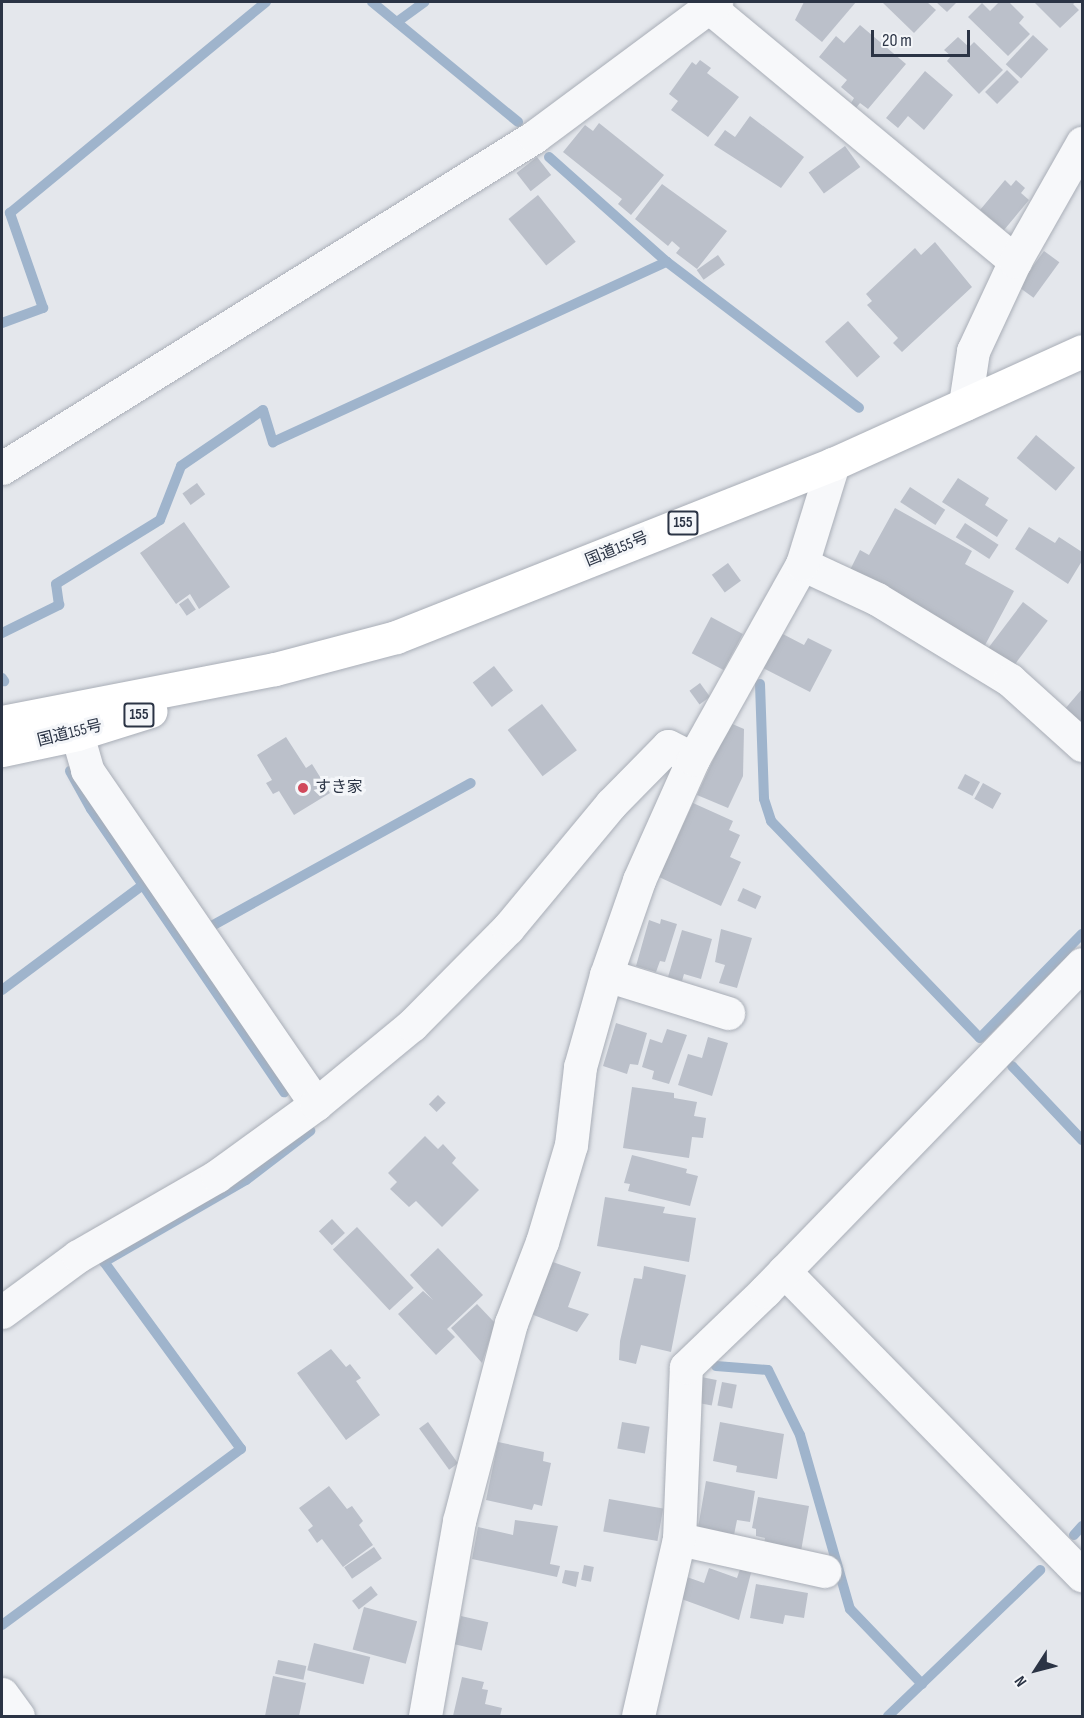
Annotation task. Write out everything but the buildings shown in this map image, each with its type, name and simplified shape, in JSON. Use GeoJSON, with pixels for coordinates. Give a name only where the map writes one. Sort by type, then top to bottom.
{"type":"FeatureCollection","features":[{"type":"Feature","properties":{"kind":"highway","name":"国道155号"},"geometry":{"type":"LineString","coordinates":[[2,750],[77,734],[274,669],[396,637],[833,464],[1083,351]]}},
{"type":"Feature","properties":{"kind":"highway","name":"国道155号"},"geometry":{"type":"LineString","coordinates":[[2,722],[274,669]]}},
{"type":"Feature","properties":{"kind":"street"},"geometry":{"type":"LineString","coordinates":[[2,468],[534,137],[711,4],[1015,261]]}},
{"type":"Feature","properties":{"kind":"street"},"geometry":{"type":"LineString","coordinates":[[965,404],[974,351],[1015,261],[1083,143]]}},
{"type":"Feature","properties":{"kind":"street"},"geometry":{"type":"LineString","coordinates":[[425,1716],[459,1521],[511,1323],[542,1242],[571,1145],[580,1067],[606,975],[639,879],[693,759],[802,564],[833,464]]}},
{"type":"Feature","properties":{"kind":"street"},"geometry":{"type":"LineString","coordinates":[[802,564],[877,599],[1010,680],[1083,746]]}},
{"type":"Feature","properties":{"kind":"street"},"geometry":{"type":"LineString","coordinates":[[77,734],[87,770],[316,1104]]}},
{"type":"Feature","properties":{"kind":"street"},"geometry":{"type":"LineString","coordinates":[[2,1312],[78,1256],[217,1176],[316,1104],[412,1025],[508,928],[611,804],[668,746],[693,759]]}},
{"type":"Feature","properties":{"kind":"street"},"geometry":{"type":"LineString","coordinates":[[638,1716],[679,1539],[686,1367],[784,1271],[1083,964]]}},
{"type":"Feature","properties":{"kind":"street"},"geometry":{"type":"LineString","coordinates":[[606,975],[728,1013]]}},
{"type":"Feature","properties":{"kind":"street"},"geometry":{"type":"LineString","coordinates":[[784,1271],[1083,1575]]}},
{"type":"Feature","properties":{"kind":"street"},"geometry":{"type":"LineString","coordinates":[[679,1539],[825,1571]]}},
{"type":"Feature","properties":{"kind":"street"},"geometry":{"type":"LineString","coordinates":[[2,1694],[18,1716]]}},
{"type":"Feature","properties":{"kind":"waterway"},"geometry":{"type":"LineString","coordinates":[[2,323],[43,308],[10,213],[266,2]]}},
{"type":"Feature","properties":{"kind":"waterway"},"geometry":{"type":"LineString","coordinates":[[372,2],[518,122]]}},
{"type":"Feature","properties":{"kind":"waterway"},"geometry":{"type":"LineString","coordinates":[[397,22],[425,2]]}},
{"type":"Feature","properties":{"kind":"waterway"},"geometry":{"type":"LineString","coordinates":[[549,157],[667,262],[859,408]]}},
{"type":"Feature","properties":{"kind":"waterway"},"geometry":{"type":"LineString","coordinates":[[2,633],[59,605],[56,584],[160,520],[181,466],[263,410],[273,442],[667,262]]}},
{"type":"Feature","properties":{"kind":"waterway"},"geometry":{"type":"LineString","coordinates":[[760,684],[764,799],[771,821],[980,1038],[1082,934]]}},
{"type":"Feature","properties":{"kind":"waterway"},"geometry":{"type":"LineString","coordinates":[[70,771],[91,809],[284,1092]]}},
{"type":"Feature","properties":{"kind":"waterway"},"geometry":{"type":"LineString","coordinates":[[208,928],[471,783]]}},
{"type":"Feature","properties":{"kind":"waterway"},"geometry":{"type":"LineString","coordinates":[[2,990],[143,885]]}},
{"type":"Feature","properties":{"kind":"waterway"},"geometry":{"type":"LineString","coordinates":[[1012,1066],[1082,1140]]}},
{"type":"Feature","properties":{"kind":"waterway"},"geometry":{"type":"LineString","coordinates":[[2,1625],[241,1449],[104,1262],[246,1180],[310,1131]]}},
{"type":"Feature","properties":{"kind":"waterway"},"geometry":{"type":"LineString","coordinates":[[716,1366],[768,1370],[800,1435],[850,1609],[922,1684]]}},
{"type":"Feature","properties":{"kind":"waterway"},"geometry":{"type":"LineString","coordinates":[[1074,1535],[1082,1526]]}},
{"type":"Feature","properties":{"kind":"waterway"},"geometry":{"type":"LineString","coordinates":[[888,1716],[1040,1570]]}},
{"type":"Feature","properties":{"kind":"place","name":"すき家"},"geometry":{"type":"Point","coordinates":[303,788]}}]}
